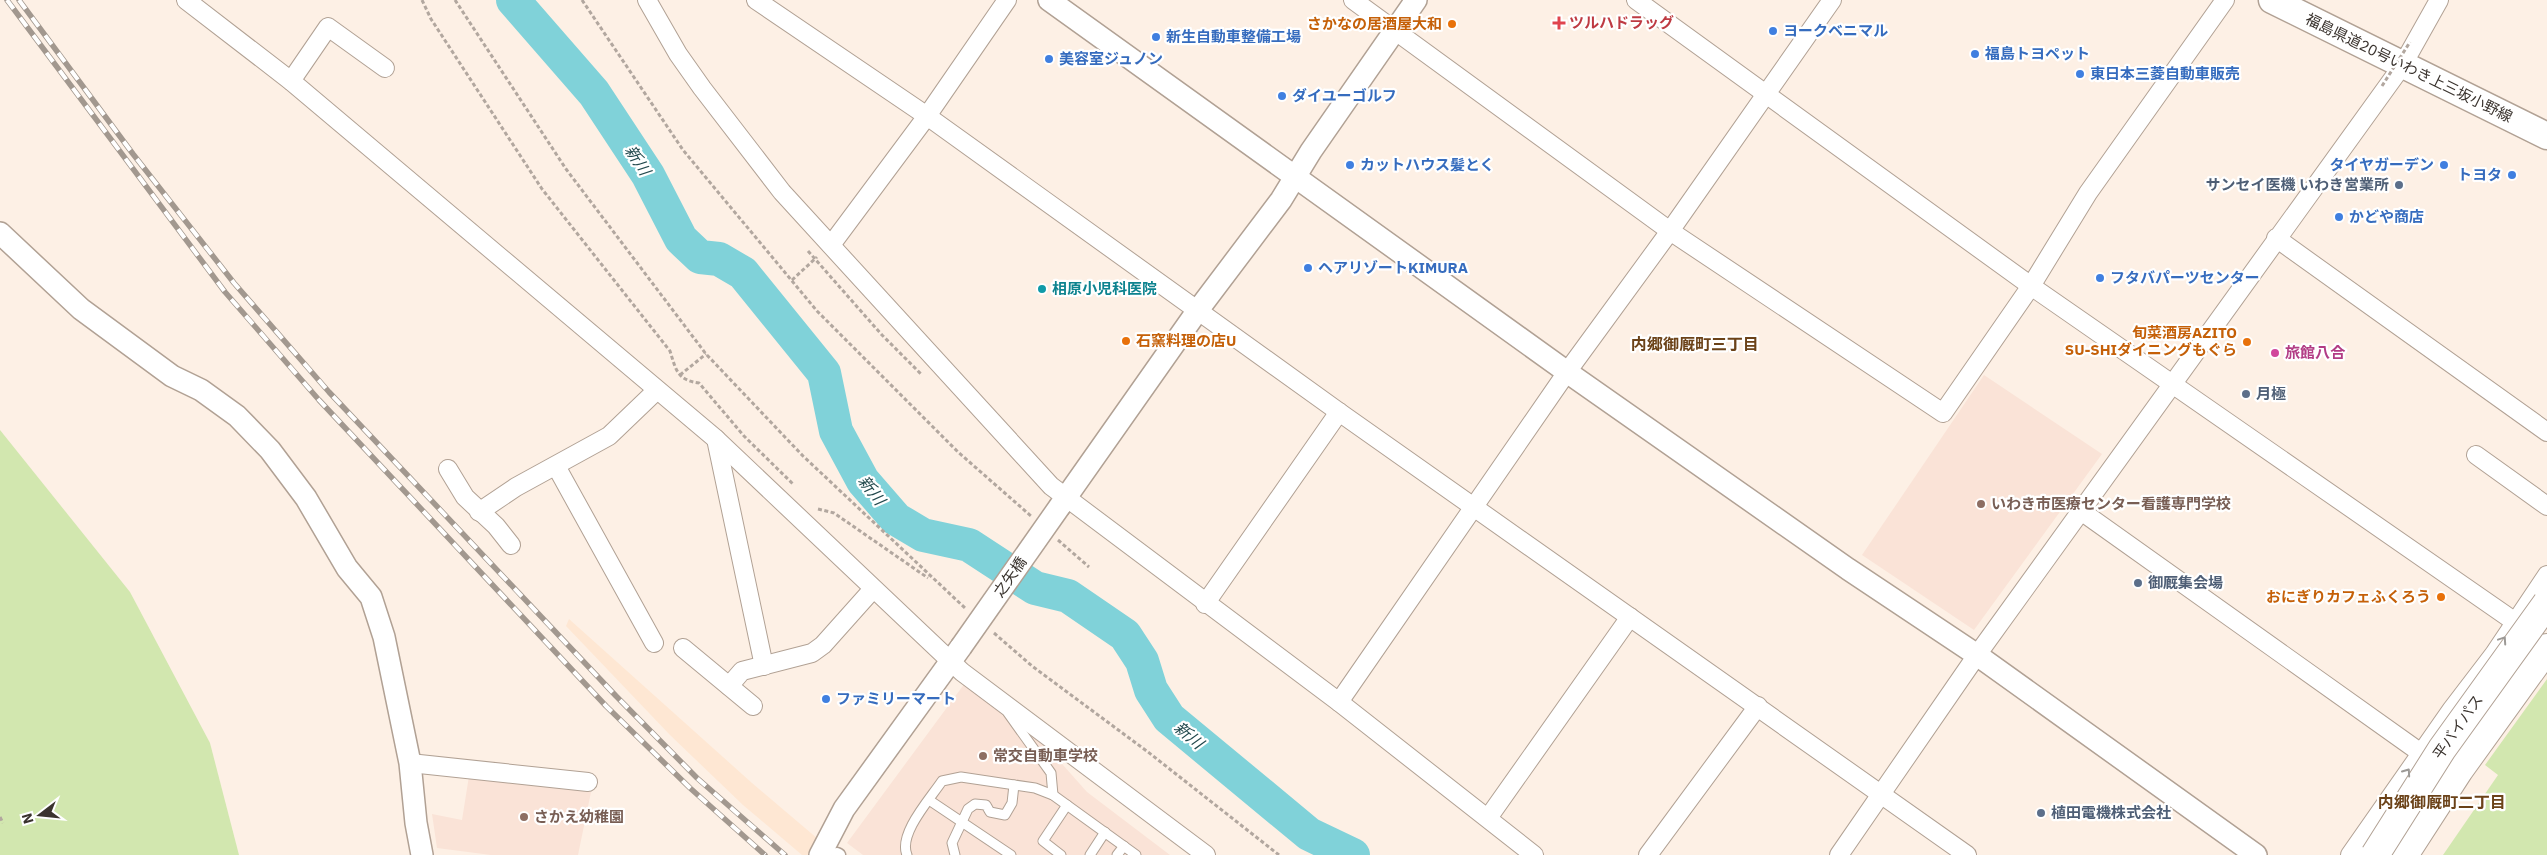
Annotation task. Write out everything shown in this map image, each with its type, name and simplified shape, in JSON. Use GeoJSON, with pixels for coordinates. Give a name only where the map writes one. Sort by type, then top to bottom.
{"type":"FeatureCollection","features":[{"type":"Feature","properties":{"kind":"highway","name":"平バイパス"},"geometry":{"type":"LineString","coordinates":[[2375,855],[2442,749],[2547,603]]}},
{"type":"Feature","properties":{"kind":"highway","name":"平バイパス"},"geometry":{"type":"LineString","coordinates":[[2404,855],[2459,770],[2547,648]]}},
{"type":"Feature","properties":{"kind":"main road","name":"福島県道20号いわき上三坂小野線"},"geometry":{"type":"LineString","coordinates":[[2272,0],[2406,54],[2547,136]]}},
{"type":"Feature","properties":{"kind":"street"},"geometry":{"type":"LineString","coordinates":[[186,0],[291,81],[716,440],[873,590],[955,654],[998,699],[1206,855]]}},
{"type":"Feature","properties":{"kind":"street"},"geometry":{"type":"LineString","coordinates":[[756,0],[927,116],[1339,412],[1968,855]]}},
{"type":"Feature","properties":{"kind":"street"},"geometry":{"type":"LineString","coordinates":[[831,245],[927,116],[1007,0]]}},
{"type":"Feature","properties":{"kind":"street"},"geometry":{"type":"LineString","coordinates":[[1049,0],[1567,372],[1848,569],[1976,655],[2256,855]]}},
{"type":"Feature","properties":{"kind":"street"},"geometry":{"type":"LineString","coordinates":[[1353,0],[1670,231],[1943,413],[2031,286],[2088,193],[2225,0]]}},
{"type":"Feature","properties":{"kind":"street","name":"之矢橋"},"geometry":{"type":"LineString","coordinates":[[832,855],[844,809],[1198,310],[1281,200],[1294,177],[1416,0]]}},
{"type":"Feature","properties":{"kind":"street"},"geometry":{"type":"LineString","coordinates":[[1636,0],[2031,286],[2547,644]]}},
{"type":"Feature","properties":{"kind":"street"},"geometry":{"type":"LineString","coordinates":[[1339,702],[1475,508],[1567,372],[1670,231],[1832,0]]}},
{"type":"Feature","properties":{"kind":"street"},"geometry":{"type":"LineString","coordinates":[[1839,855],[1976,655],[2172,384],[2406,54],[2439,0]]}},
{"type":"Feature","properties":{"kind":"street"},"geometry":{"type":"LineString","coordinates":[[650,1],[678,54],[782,192],[1063,501],[1339,702],[1534,855]]}},
{"type":"Feature","properties":{"kind":"street"},"geometry":{"type":"LineString","coordinates":[[291,81],[328,27],[386,68]]}},
{"type":"Feature","properties":{"kind":"street"},"geometry":{"type":"LineString","coordinates":[[0,233],[82,309],[172,376],[201,390],[237,416],[270,450],[306,498],[348,568],[370,597],[384,637],[410,763],[416,823],[422,855]]}},
{"type":"Feature","properties":{"kind":"street"},"geometry":{"type":"LineString","coordinates":[[2276,238],[2547,432]]}},
{"type":"Feature","properties":{"kind":"street"},"geometry":{"type":"LineString","coordinates":[[479,512],[516,487],[609,436],[657,390]]}},
{"type":"Feature","properties":{"kind":"street"},"geometry":{"type":"LineString","coordinates":[[1205,604],[1339,412]]}},
{"type":"Feature","properties":{"kind":"street"},"geometry":{"type":"LineString","coordinates":[[716,440],[764,666]]}},
{"type":"Feature","properties":{"kind":"street"},"geometry":{"type":"LineString","coordinates":[[2476,455],[2547,506]]}},
{"type":"Feature","properties":{"kind":"street"},"geometry":{"type":"LineString","coordinates":[[556,466],[654,643]]}},
{"type":"Feature","properties":{"kind":"street"},"geometry":{"type":"LineString","coordinates":[[448,469],[466,497],[479,512],[496,526],[511,545]]}},
{"type":"Feature","properties":{"kind":"street"},"geometry":{"type":"LineString","coordinates":[[2081,511],[2421,753]]}},
{"type":"Feature","properties":{"kind":"street"},"geometry":{"type":"LineString","coordinates":[[2350,855],[2547,574]]}},
{"type":"Feature","properties":{"kind":"street"},"geometry":{"type":"LineString","coordinates":[[729,686],[742,671],[812,653],[823,646],[873,590]]}},
{"type":"Feature","properties":{"kind":"street"},"geometry":{"type":"LineString","coordinates":[[1488,818],[1630,617]]}},
{"type":"Feature","properties":{"kind":"street"},"geometry":{"type":"LineString","coordinates":[[683,648],[753,706]]}},
{"type":"Feature","properties":{"kind":"street"},"geometry":{"type":"LineString","coordinates":[[2416,855],[2547,670]]}},
{"type":"Feature","properties":{"kind":"street"},"geometry":{"type":"LineString","coordinates":[[1648,855],[1758,706]]}},
{"type":"Feature","properties":{"kind":"street"},"geometry":{"type":"LineString","coordinates":[[410,763],[588,782]]}},
{"type":"Feature","properties":{"kind":"lane"},"geometry":{"type":"LineString","coordinates":[[998,699],[1051,774],[1053,794]]}},
{"type":"Feature","properties":{"kind":"lane"},"geometry":{"type":"LineString","coordinates":[[907,855],[904,847],[906,834],[942,781],[961,777],[1014,785],[1053,794],[1136,855]]}},
{"type":"Feature","properties":{"kind":"lane"},"geometry":{"type":"LineString","coordinates":[[955,855],[952,843],[968,809],[975,804],[986,805],[990,812],[1005,815],[1012,803],[1014,785]]}},
{"type":"Feature","properties":{"kind":"lane"},"geometry":{"type":"LineString","coordinates":[[929,800],[1011,855]]}},
{"type":"Feature","properties":{"kind":"lane"},"geometry":{"type":"LineString","coordinates":[[1061,855],[1043,841],[1067,805]]}},
{"type":"Feature","properties":{"kind":"lane"},"geometry":{"type":"LineString","coordinates":[[1090,855],[1105,832]]}},
{"type":"Feature","properties":{"kind":"lane"},"geometry":{"type":"LineString","coordinates":[[1117,855],[1124,846]]}},
{"type":"Feature","properties":{"kind":"path"},"geometry":{"type":"LineString","coordinates":[[422,0],[431,19],[542,189],[670,351],[677,372],[686,381],[699,383],[744,436],[798,489]]}},
{"type":"Feature","properties":{"kind":"path"},"geometry":{"type":"LineString","coordinates":[[455,0],[566,169],[706,354],[804,456],[935,582],[972,614]]}},
{"type":"Feature","properties":{"kind":"path"},"geometry":{"type":"LineString","coordinates":[[582,0],[683,150],[817,311],[958,452],[1038,522]]}},
{"type":"Feature","properties":{"kind":"path"},"geometry":{"type":"LineString","coordinates":[[2382,86],[2406,54]]}},
{"type":"Feature","properties":{"kind":"path"},"geometry":{"type":"LineString","coordinates":[[792,280],[831,245]]}},
{"type":"Feature","properties":{"kind":"path"},"geometry":{"type":"LineString","coordinates":[[680,375],[706,354]]}},
{"type":"Feature","properties":{"kind":"path"},"geometry":{"type":"LineString","coordinates":[[812,502],[826,516]]}},
{"type":"Feature","properties":{"kind":"path"},"geometry":{"type":"LineString","coordinates":[[818,509],[834,513],[935,582]]}},
{"type":"Feature","properties":{"kind":"path"},"geometry":{"type":"LineString","coordinates":[[1052,535],[1089,567]]}},
{"type":"Feature","properties":{"kind":"path"},"geometry":{"type":"LineString","coordinates":[[987,627],[1032,666],[1148,752],[1279,855]]}},
{"type":"Feature","properties":{"kind":"path"},"geometry":{"type":"LineString","coordinates":[[0,817],[3,823]]}},
{"type":"Feature","properties":{"kind":"shaded area","name":"いわき市医療センター看護専門学校"},"geometry":{"type":"Polygon","coordinates":[[[1984,375],[2102,454],[1974,630],[1862,555],[1984,375]]]}},
{"type":"Feature","properties":{"kind":"shaded area"},"geometry":{"type":"Polygon","coordinates":[[[569,619],[752,783],[818,839],[809,855],[802,855],[743,805],[670,735],[566,626],[569,619]]]}},
{"type":"Feature","properties":{"kind":"shaded area","name":"常交自動車学校"},"geometry":{"type":"Polygon","coordinates":[[[965,683],[1023,720],[1087,792],[1170,855],[863,855],[847,843],[965,683]]]}},
{"type":"Feature","properties":{"kind":"shaded area","name":"さかえ幼稚園"},"geometry":{"type":"Polygon","coordinates":[[[469,776],[591,792],[578,855],[491,855],[437,848],[432,814],[462,820],[469,776]]]}},
{"type":"Feature","properties":{"kind":"green space"},"geometry":{"type":"Polygon","coordinates":[[[0,430],[130,592],[210,743],[239,855],[0,855],[0,430]]]}},
{"type":"Feature","properties":{"kind":"green space"},"geometry":{"type":"Polygon","coordinates":[[[2547,679],[2547,855],[2443,855],[2498,775],[2485,765],[2547,679]]]}},
{"type":"Feature","properties":{"kind":"waterway","name":"新川"},"geometry":{"type":"LineString","coordinates":[[513,0],[594,93],[648,175],[681,239],[700,257],[719,259],[743,273],[824,373],[836,431],[863,481],[896,519],[923,535],[969,545],[1035,588],[1068,596],[1125,635],[1142,661],[1151,690],[1169,718],[1309,834],[1353,855]]}},
{"type":"Feature","properties":{"kind":"railway"},"geometry":{"type":"LineString","coordinates":[[7,0],[225,292],[319,400],[606,706],[690,788],[765,855]]}},
{"type":"Feature","properties":{"kind":"railway"},"geometry":{"type":"LineString","coordinates":[[19,0],[133,154],[234,283],[329,392],[616,696],[697,778],[785,855]]}},
{"type":"Feature","properties":{"kind":"place","name":"ツルハドラッグ"},"geometry":{"type":"Point","coordinates":[1559,23]}},
{"type":"Feature","properties":{"kind":"place","name":"さかなの居酒屋大和"},"geometry":{"type":"Point","coordinates":[1452,24]}},
{"type":"Feature","properties":{"kind":"place","name":"ヨークベニマル"},"geometry":{"type":"Point","coordinates":[1773,31]}},
{"type":"Feature","properties":{"kind":"place","name":"新生自動車整備工場"},"geometry":{"type":"Point","coordinates":[1156,37]}},
{"type":"Feature","properties":{"kind":"place","name":"福島トヨペット"},"geometry":{"type":"Point","coordinates":[1975,54]}},
{"type":"Feature","properties":{"kind":"place","name":"美容室ジュノン"},"geometry":{"type":"Point","coordinates":[1049,59]}},
{"type":"Feature","properties":{"kind":"place","name":"東日本三菱自動車販売"},"geometry":{"type":"Point","coordinates":[2080,74]}},
{"type":"Feature","properties":{"kind":"place","name":"ダイユーゴルフ"},"geometry":{"type":"Point","coordinates":[1282,96]}},
{"type":"Feature","properties":{"kind":"place","name":"カットハウス髪とく"},"geometry":{"type":"Point","coordinates":[1350,165]}},
{"type":"Feature","properties":{"kind":"place","name":"タイヤガーデン"},"geometry":{"type":"Point","coordinates":[2444,165]}},
{"type":"Feature","properties":{"kind":"place","name":"トヨタ"},"geometry":{"type":"Point","coordinates":[2512,175]}},
{"type":"Feature","properties":{"kind":"place","name":"サンセイ医機 いわき営業所"},"geometry":{"type":"Point","coordinates":[2399,185]}},
{"type":"Feature","properties":{"kind":"place","name":"かどや商店"},"geometry":{"type":"Point","coordinates":[2339,217]}},
{"type":"Feature","properties":{"kind":"place","name":"ヘアリゾートKIMURA"},"geometry":{"type":"Point","coordinates":[1308,268]}},
{"type":"Feature","properties":{"kind":"place","name":"フタバパーツセンター"},"geometry":{"type":"Point","coordinates":[2100,278]}},
{"type":"Feature","properties":{"kind":"place","name":"相原小児科医院"},"geometry":{"type":"Point","coordinates":[1042,289]}},
{"type":"Feature","properties":{"kind":"place","name":"石窯料理の店U"},"geometry":{"type":"Point","coordinates":[1126,341]}},
{"type":"Feature","properties":{"kind":"place","name":"旬菜酒房AZITO SU-SHIダイニングもぐら"},"geometry":{"type":"Point","coordinates":[2247,342]}},
{"type":"Feature","properties":{"kind":"place","name":"旅館八合"},"geometry":{"type":"Point","coordinates":[2275,353]}},
{"type":"Feature","properties":{"kind":"place","name":"月極"},"geometry":{"type":"Point","coordinates":[2246,394]}},
{"type":"Feature","properties":{"kind":"place","name":"いわき市医療センター看護専門学校"},"geometry":{"type":"Point","coordinates":[1981,504]}},
{"type":"Feature","properties":{"kind":"place","name":"御厩集会場"},"geometry":{"type":"Point","coordinates":[2138,583]}},
{"type":"Feature","properties":{"kind":"place","name":"おにぎりカフェふくろう"},"geometry":{"type":"Point","coordinates":[2441,597]}},
{"type":"Feature","properties":{"kind":"place","name":"ファミリーマート"},"geometry":{"type":"Point","coordinates":[826,699]}},
{"type":"Feature","properties":{"kind":"place","name":"常交自動車学校"},"geometry":{"type":"Point","coordinates":[983,756]}},
{"type":"Feature","properties":{"kind":"place","name":"植田電機株式会社"},"geometry":{"type":"Point","coordinates":[2041,813]}},
{"type":"Feature","properties":{"kind":"place","name":"さかえ幼稚園"},"geometry":{"type":"Point","coordinates":[524,817]}},
{"type":"Feature","properties":{"kind":"district","name":"内郷御厩町三丁目"},"geometry":{"type":"Point","coordinates":[1695,344]}},
{"type":"Feature","properties":{"kind":"district","name":"内郷御厩町二丁目"},"geometry":{"type":"Point","coordinates":[2442,802]}}]}
